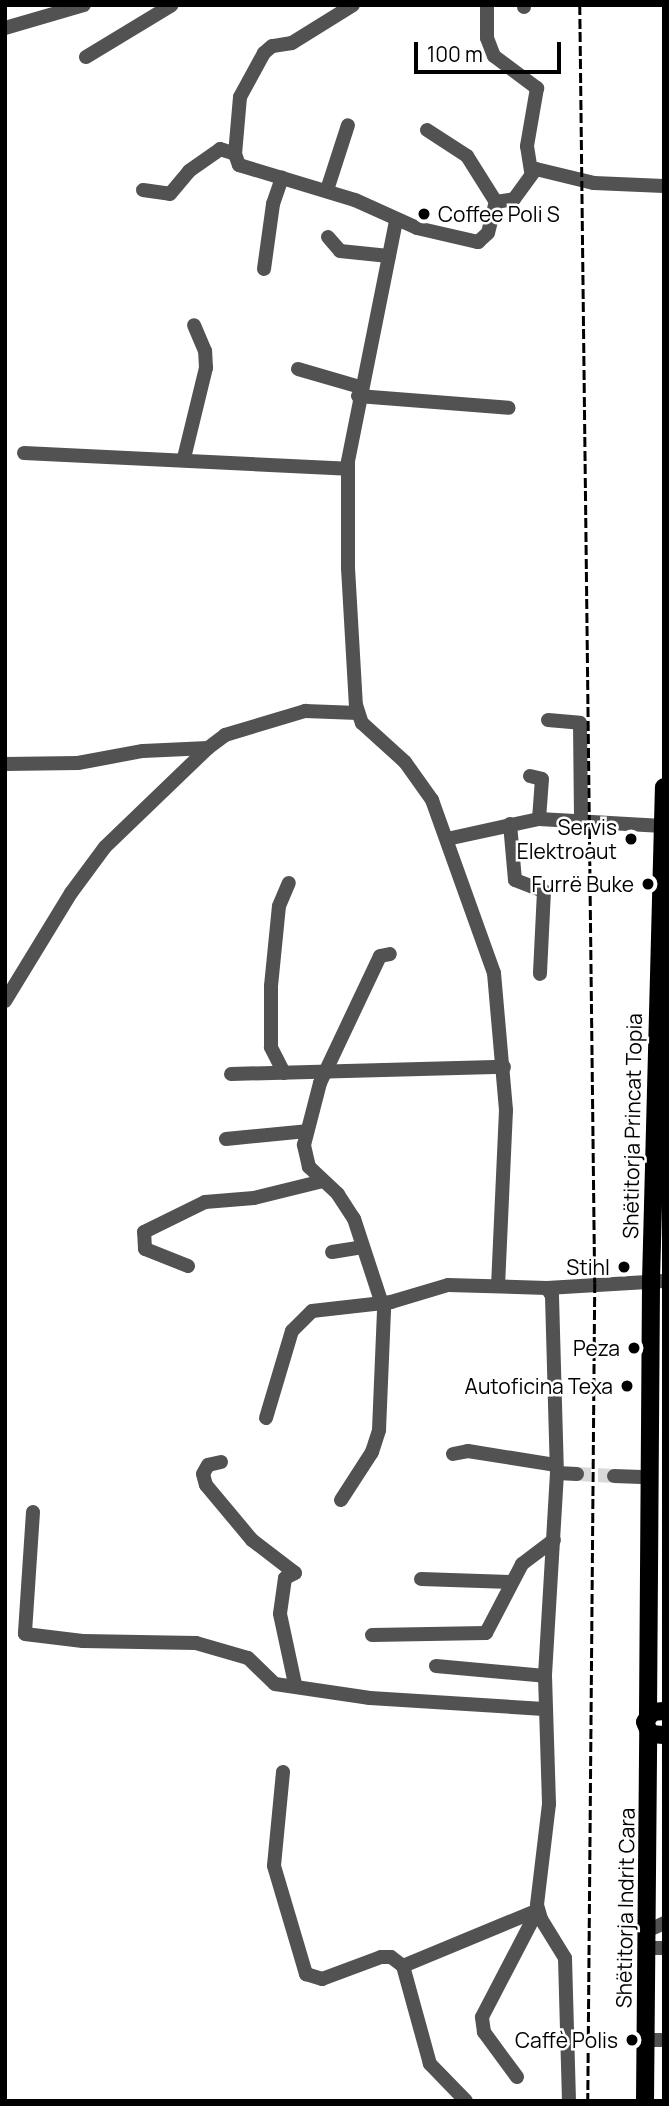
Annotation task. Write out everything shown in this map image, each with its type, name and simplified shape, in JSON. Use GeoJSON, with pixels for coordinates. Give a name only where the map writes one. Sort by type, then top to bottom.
{"type":"FeatureCollection","features":[{"type":"Feature","properties":{"kind":"main road","name":"Shëtitorja Princat Topia"},"geometry":{"type":"LineString","coordinates":[[658,1723],[647,1675],[648,1477],[657,1381],[664,787]]}},
{"type":"Feature","properties":{"kind":"main road","name":"Shëtitorja Indrit Cara"},"geometry":{"type":"LineString","coordinates":[[645,2101],[655,2040],[649,1757],[658,1723]]}},
{"type":"Feature","properties":{"kind":"street"},"geometry":{"type":"LineString","coordinates":[[5,28],[84,5]]}},
{"type":"Feature","properties":{"kind":"street"},"geometry":{"type":"LineString","coordinates":[[86,57],[172,5]]}},
{"type":"Feature","properties":{"kind":"street"},"geometry":{"type":"LineString","coordinates":[[353,5],[292,43],[272,46],[264,53],[240,96],[235,154],[244,168],[327,190],[396,221],[478,242],[488,233],[496,202],[467,156],[427,130]]}},
{"type":"Feature","properties":{"kind":"street"},"geometry":{"type":"LineString","coordinates":[[487,5],[487,38],[494,55],[537,88],[527,146],[531,171],[514,199],[496,202]]}},
{"type":"Feature","properties":{"kind":"street"},"geometry":{"type":"LineString","coordinates":[[327,190],[348,125]]}},
{"type":"Feature","properties":{"kind":"street"},"geometry":{"type":"LineString","coordinates":[[143,190],[170,194],[189,171],[220,149],[235,154]]}},
{"type":"Feature","properties":{"kind":"street"},"geometry":{"type":"LineString","coordinates":[[531,171],[542,168],[594,183],[664,186]]}},
{"type":"Feature","properties":{"kind":"street"},"geometry":{"type":"LineString","coordinates":[[264,269],[268,229],[282,178]]}},
{"type":"Feature","properties":{"kind":"street"},"geometry":{"type":"LineString","coordinates":[[396,221],[359,391],[348,469],[348,568],[358,713],[369,731],[416,775],[432,800],[494,973],[504,1067],[498,1284]]}},
{"type":"Feature","properties":{"kind":"street"},"geometry":{"type":"LineString","coordinates":[[328,237],[340,251],[389,256]]}},
{"type":"Feature","properties":{"kind":"street"},"geometry":{"type":"LineString","coordinates":[[184,458],[206,368],[205,351],[194,325]]}},
{"type":"Feature","properties":{"kind":"street"},"geometry":{"type":"LineString","coordinates":[[298,369],[359,391],[509,408]]}},
{"type":"Feature","properties":{"kind":"street"},"geometry":{"type":"LineString","coordinates":[[24,453],[184,458],[348,469]]}},
{"type":"Feature","properties":{"kind":"street"},"geometry":{"type":"LineString","coordinates":[[5,1001],[71,893],[105,847],[208,748],[225,735],[305,711],[358,713]]}},
{"type":"Feature","properties":{"kind":"street"},"geometry":{"type":"LineString","coordinates":[[548,720],[580,723],[581,823]]}},
{"type":"Feature","properties":{"kind":"street"},"geometry":{"type":"LineString","coordinates":[[5,764],[78,763],[142,751],[208,748]]}},
{"type":"Feature","properties":{"kind":"street"},"geometry":{"type":"LineString","coordinates":[[530,776],[542,779],[539,819]]}},
{"type":"Feature","properties":{"kind":"street"},"geometry":{"type":"LineString","coordinates":[[447,839],[539,819],[663,826]]}},
{"type":"Feature","properties":{"kind":"street"},"geometry":{"type":"LineString","coordinates":[[510,824],[515,880],[544,891],[540,974]]}},
{"type":"Feature","properties":{"kind":"street"},"geometry":{"type":"LineString","coordinates":[[284,1073],[271,1047],[271,986],[279,906],[289,883]]}},
{"type":"Feature","properties":{"kind":"street"},"geometry":{"type":"LineString","coordinates":[[341,1500],[372,1452],[379,1430],[383,1301],[346,1204],[305,1160],[307,1131],[326,1074],[380,956],[390,954]]}},
{"type":"Feature","properties":{"kind":"street"},"geometry":{"type":"LineString","coordinates":[[231,1074],[326,1074],[504,1067]]}},
{"type":"Feature","properties":{"kind":"street"},"geometry":{"type":"LineString","coordinates":[[226,1139],[307,1131]]}},
{"type":"Feature","properties":{"kind":"street"},"geometry":{"type":"LineString","coordinates":[[188,1266],[152,1255],[142,1241],[144,1232],[205,1202],[254,1198],[323,1181]]}},
{"type":"Feature","properties":{"kind":"street"},"geometry":{"type":"LineString","coordinates":[[332,1252],[363,1247]]}},
{"type":"Feature","properties":{"kind":"street"},"geometry":{"type":"LineString","coordinates":[[266,1418],[273,1382],[286,1362],[292,1331],[300,1319],[320,1308],[383,1301],[448,1284],[498,1284],[553,1290],[657,1281]]}},
{"type":"Feature","properties":{"kind":"street"},"geometry":{"type":"LineString","coordinates":[[517,2077],[484,2032],[482,2017],[538,1910],[549,1804],[544,1709],[556,1469],[553,1290]]}},
{"type":"Feature","properties":{"kind":"street"},"geometry":{"type":"LineString","coordinates":[[453,1454],[468,1451],[577,1474]]}},
{"type":"Feature","properties":{"kind":"street"},"geometry":{"type":"LineString","coordinates":[[221,1462],[208,1465],[203,1474],[206,1485],[252,1540],[295,1573],[285,1578],[279,1614],[295,1684]]}},
{"type":"Feature","properties":{"kind":"street"},"geometry":{"type":"LineString","coordinates":[[614,1476],[648,1477]]}},
{"type":"Feature","properties":{"kind":"street"},"geometry":{"type":"LineString","coordinates":[[33,1512],[26,1634],[83,1641],[196,1643],[248,1658],[269,1682],[370,1698],[544,1709]]}},
{"type":"Feature","properties":{"kind":"street"},"geometry":{"type":"LineString","coordinates":[[372,1635],[486,1633],[496,1622],[512,1582],[532,1554],[554,1540]]}},
{"type":"Feature","properties":{"kind":"street"},"geometry":{"type":"LineString","coordinates":[[421,1579],[512,1582]]}},
{"type":"Feature","properties":{"kind":"street"},"geometry":{"type":"LineString","coordinates":[[436,1665],[545,1675]]}},
{"type":"Feature","properties":{"kind":"street"},"geometry":{"type":"LineString","coordinates":[[284,1772],[274,1866],[306,1974],[322,1979],[381,1957],[391,1957],[403,1966],[430,2064],[466,2101]]}},
{"type":"Feature","properties":{"kind":"street"},"geometry":{"type":"LineString","coordinates":[[403,1966],[538,1910]]}},
{"type":"Feature","properties":{"kind":"street"},"geometry":{"type":"LineString","coordinates":[[538,1910],[565,1958],[569,2101]]}},
{"type":"Feature","properties":{"kind":"street"},"geometry":{"type":"LineString","coordinates":[[652,1942],[664,1923]]}},
{"type":"Feature","properties":{"kind":"tunnel"},"geometry":{"type":"LineString","coordinates":[[577,1474],[614,1476]]}},
{"type":"Feature","properties":{"kind":"railway"},"geometry":{"type":"LineString","coordinates":[[580,5],[595,1283],[588,2101]]}},
{"type":"Feature","properties":{"kind":"place","name":"Coffee Poli S"},"geometry":{"type":"Point","coordinates":[424,214]}},
{"type":"Feature","properties":{"kind":"place","name":"Servis Elektroaut"},"geometry":{"type":"Point","coordinates":[631,839]}},
{"type":"Feature","properties":{"kind":"place","name":"Furrë Buke"},"geometry":{"type":"Point","coordinates":[648,884]}},
{"type":"Feature","properties":{"kind":"place","name":"Stihl"},"geometry":{"type":"Point","coordinates":[624,1267]}},
{"type":"Feature","properties":{"kind":"place","name":"Peza"},"geometry":{"type":"Point","coordinates":[634,1348]}},
{"type":"Feature","properties":{"kind":"place","name":"Autoficina Texa"},"geometry":{"type":"Point","coordinates":[627,1386]}},
{"type":"Feature","properties":{"kind":"place","name":"Caffè Polis"},"geometry":{"type":"Point","coordinates":[632,2040]}}]}
